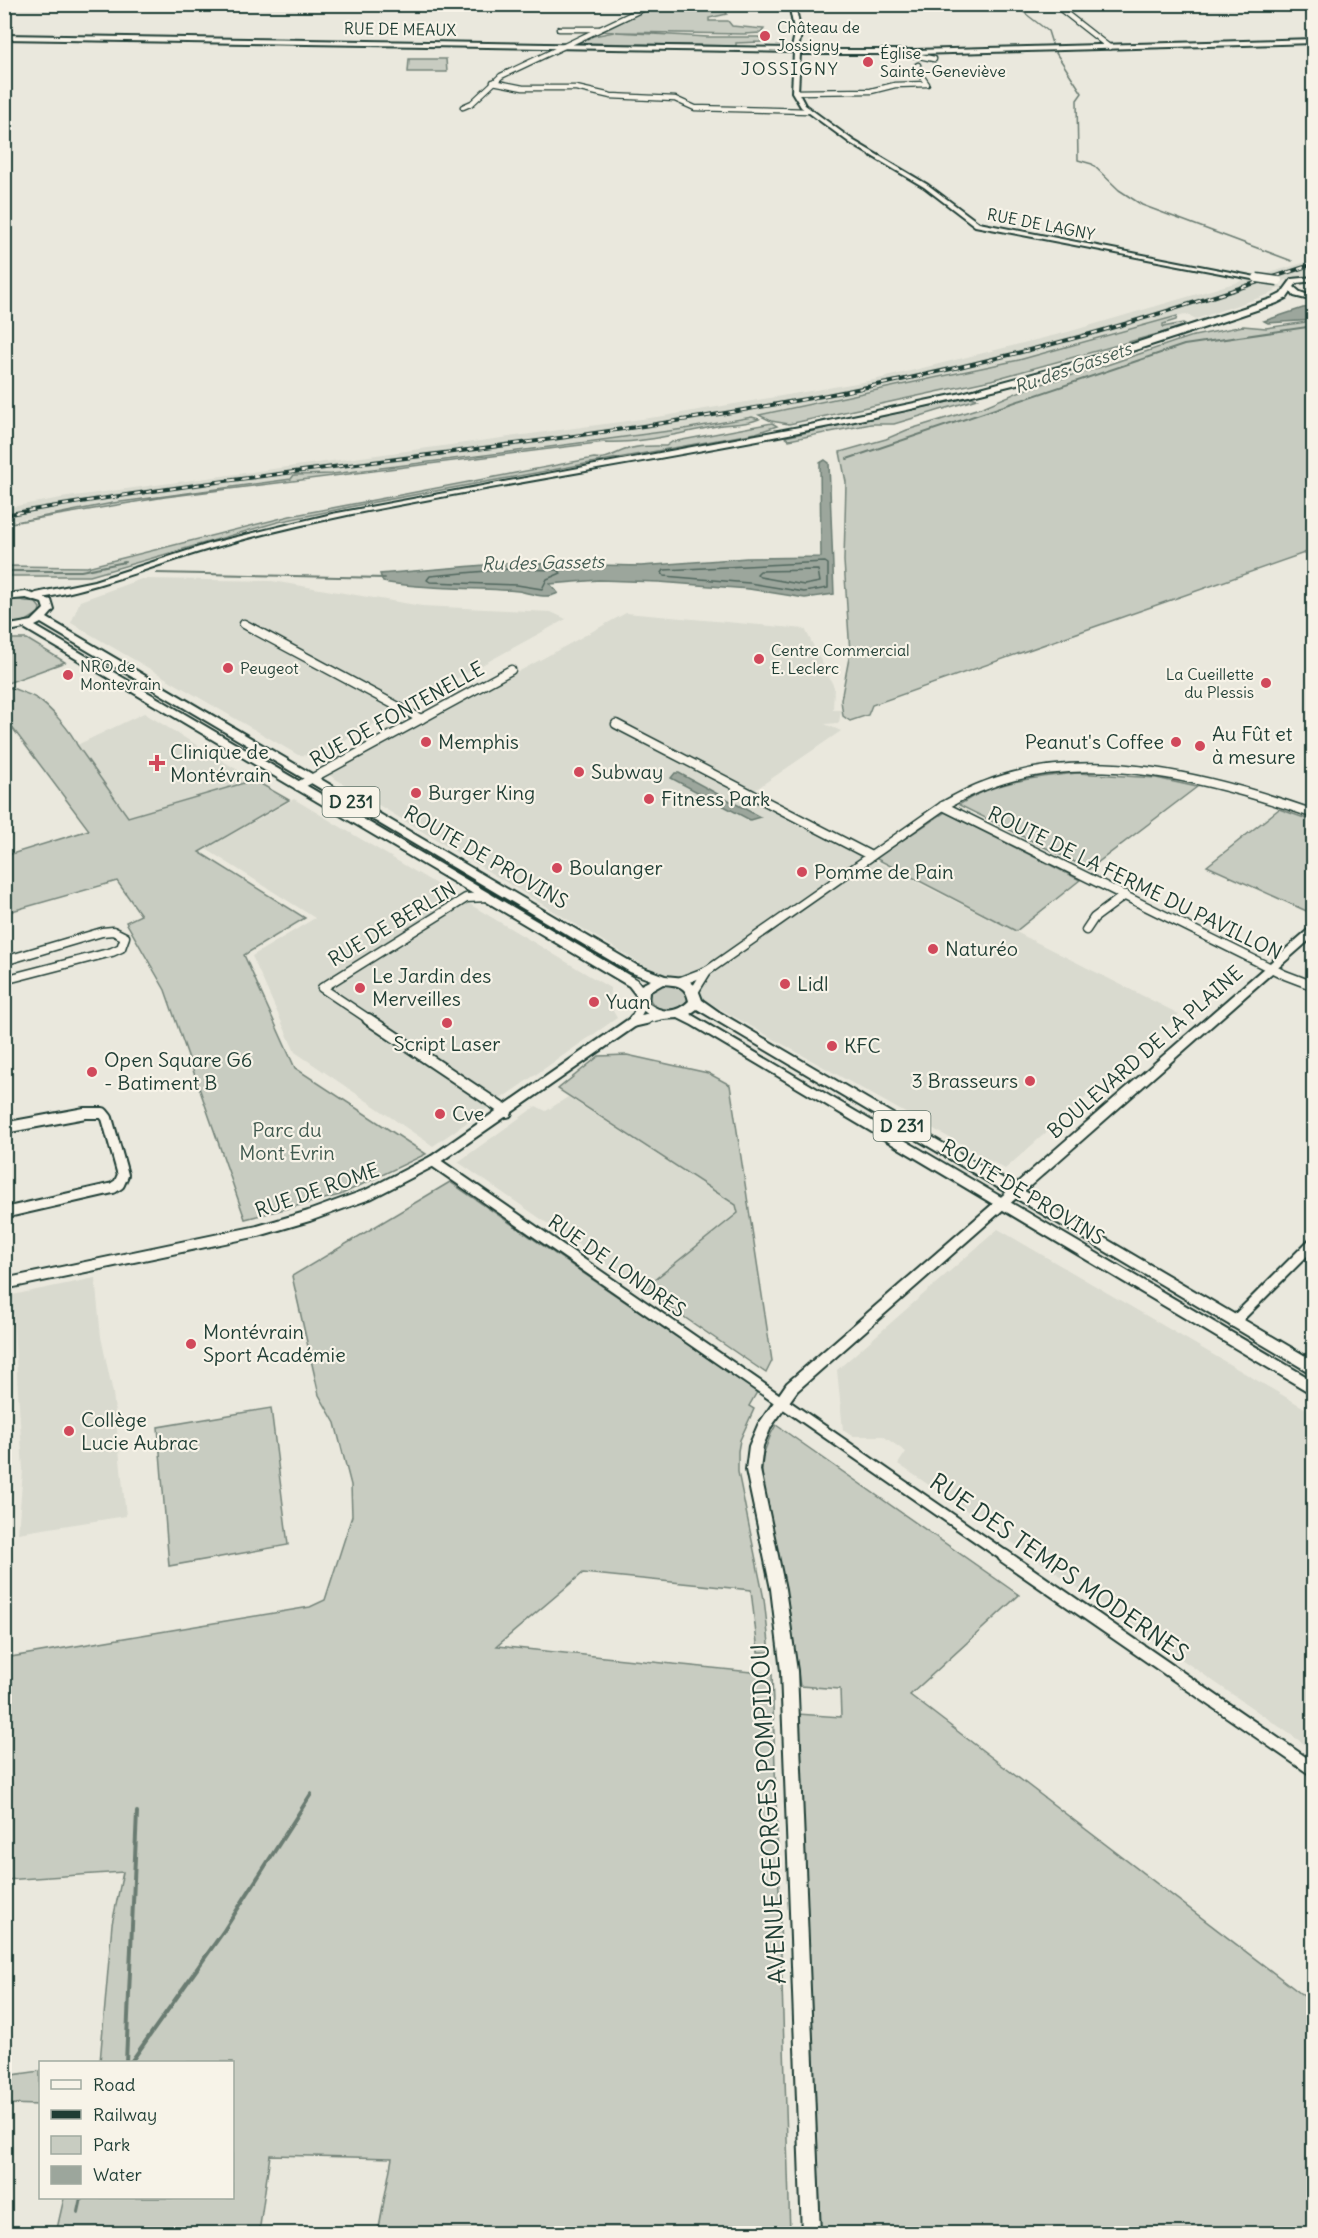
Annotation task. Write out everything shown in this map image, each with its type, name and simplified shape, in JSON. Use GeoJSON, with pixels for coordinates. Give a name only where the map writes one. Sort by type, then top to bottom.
{"type":"FeatureCollection","features":[{"type":"Feature","properties":{"kind":"main road"},"geometry":{"type":"LineString","coordinates":[[792,4],[798,34],[795,92]]}},
{"type":"Feature","properties":{"kind":"main road","name":"RUE DE MEAUX"},"geometry":{"type":"LineString","coordinates":[[4,37],[572,45],[902,53],[1314,41]]}},
{"type":"Feature","properties":{"kind":"main road","name":"RUE DE LAGNY"},"geometry":{"type":"LineString","coordinates":[[795,92],[800,103],[808,111],[852,142],[926,186],[977,225],[1278,281],[1292,286],[1297,294],[1312,298]]}},
{"type":"Feature","properties":{"kind":"main road"},"geometry":{"type":"LineString","coordinates":[[36,596],[92,584],[200,549],[337,515],[835,422],[963,395],[1071,366],[1274,301],[1289,292],[1292,286],[1314,279]]}},
{"type":"Feature","properties":{"kind":"main road"},"geometry":{"type":"LineString","coordinates":[[1274,301],[1312,298]]}},
{"type":"Feature","properties":{"kind":"main road"},"geometry":{"type":"LineString","coordinates":[[4,629],[27,626],[42,619],[49,606],[92,584]]}},
{"type":"Feature","properties":{"kind":"main road"},"geometry":{"type":"LineString","coordinates":[[4,597],[21,594],[36,596],[49,606]]}},
{"type":"Feature","properties":{"kind":"main road","name":"ROUTE DE PROVINS"},"geometry":{"type":"LineString","coordinates":[[42,619],[634,969],[663,980]]}},
{"type":"Feature","properties":{"kind":"main road","name":"ROUTE DE PROVINS"},"geometry":{"type":"LineString","coordinates":[[27,626],[633,983],[641,999]]}},
{"type":"Feature","properties":{"kind":"main road","name":"BOULEVARD DE LA PLAINE"},"geometry":{"type":"LineString","coordinates":[[780,1401],[792,1387],[938,1262],[1314,930]]}},
{"type":"Feature","properties":{"kind":"main road"},"geometry":{"type":"LineString","coordinates":[[663,980],[681,981],[688,984],[695,997],[690,1009],[680,1014],[655,1014],[641,999],[652,983],[663,980]]}},
{"type":"Feature","properties":{"kind":"main road","name":"ROUTE DE PROVINS"},"geometry":{"type":"LineString","coordinates":[[695,997],[714,1015],[1314,1389]]}},
{"type":"Feature","properties":{"kind":"main road","name":"ROUTE DE PROVINS"},"geometry":{"type":"LineString","coordinates":[[680,1014],[871,1125],[1079,1238],[1109,1248],[1314,1369]]}},
{"type":"Feature","properties":{"kind":"main road","name":"AVENUE GEORGES POMPIDOU"},"geometry":{"type":"LineString","coordinates":[[780,1401],[760,1436],[753,1470],[778,1589],[789,1671],[811,2234]]}},
{"type":"Feature","properties":{"kind":"street"},"geometry":{"type":"LineString","coordinates":[[463,107],[472,103],[493,82],[512,70],[572,45],[653,4]]}},
{"type":"Feature","properties":{"kind":"street"},"geometry":{"type":"LineString","coordinates":[[1054,4],[1109,47]]}},
{"type":"Feature","properties":{"kind":"street"},"geometry":{"type":"LineString","coordinates":[[560,29],[600,30]]}},
{"type":"Feature","properties":{"kind":"street"},"geometry":{"type":"LineString","coordinates":[[902,53],[934,59],[918,65],[902,53]]}},
{"type":"Feature","properties":{"kind":"street"},"geometry":{"type":"LineString","coordinates":[[795,92],[864,92],[895,85],[927,84],[921,71],[915,68],[918,65]]}},
{"type":"Feature","properties":{"kind":"street"},"geometry":{"type":"LineString","coordinates":[[493,82],[523,87],[576,88],[611,96],[675,99],[695,108],[808,111]]}},
{"type":"Feature","properties":{"kind":"street"},"geometry":{"type":"LineString","coordinates":[[859,85],[864,92]]}},
{"type":"Feature","properties":{"kind":"street"},"geometry":{"type":"LineString","coordinates":[[244,624],[421,719]]}},
{"type":"Feature","properties":{"kind":"street","name":"RUE DE FONTENELLE"},"geometry":{"type":"LineString","coordinates":[[298,786],[511,670]]}},
{"type":"Feature","properties":{"kind":"street"},"geometry":{"type":"LineString","coordinates":[[616,724],[871,856]]}},
{"type":"Feature","properties":{"kind":"street"},"geometry":{"type":"LineString","coordinates":[[681,981],[707,971],[943,806],[965,793],[1013,777],[1053,770],[1099,768],[1150,772],[1221,785],[1266,797],[1314,814]]}},
{"type":"Feature","properties":{"kind":"street","name":"ROUTE DE LA FERME DU PAVILLON"},"geometry":{"type":"LineString","coordinates":[[943,806],[1314,987]]}},
{"type":"Feature","properties":{"kind":"street"},"geometry":{"type":"LineString","coordinates":[[463,882],[467,889],[466,898]]}},
{"type":"Feature","properties":{"kind":"street"},"geometry":{"type":"LineString","coordinates":[[1086,930],[1094,918],[1125,895]]}},
{"type":"Feature","properties":{"kind":"street","name":"RUE DE BERLIN"},"geometry":{"type":"LineString","coordinates":[[488,897],[466,898],[322,988],[507,1112]]}},
{"type":"Feature","properties":{"kind":"street"},"geometry":{"type":"LineString","coordinates":[[4,961],[102,932],[113,931],[125,937],[121,948],[112,952],[4,980]]}},
{"type":"Feature","properties":{"kind":"street"},"geometry":{"type":"LineString","coordinates":[[695,997],[707,971]]}},
{"type":"Feature","properties":{"kind":"street"},"geometry":{"type":"LineString","coordinates":[[633,1022],[641,999]]}},
{"type":"Feature","properties":{"kind":"street"},"geometry":{"type":"LineString","coordinates":[[633,1022],[663,1015]]}},
{"type":"Feature","properties":{"kind":"street","name":"RUE DE ROME"},"geometry":{"type":"LineString","coordinates":[[4,1284],[294,1221],[369,1194],[433,1161],[507,1112],[633,1022]]}},
{"type":"Feature","properties":{"kind":"street"},"geometry":{"type":"LineString","coordinates":[[4,1128],[85,1113],[103,1113],[107,1118],[123,1175],[118,1184],[112,1188],[4,1213]]}},
{"type":"Feature","properties":{"kind":"street","name":"RUE DE LONDRES"},"geometry":{"type":"LineString","coordinates":[[433,1161],[780,1401]]}},
{"type":"Feature","properties":{"kind":"street"},"geometry":{"type":"LineString","coordinates":[[1234,1322],[1314,1242]]}},
{"type":"Feature","properties":{"kind":"street","name":"RUE DES TEMPS MODERNES"},"geometry":{"type":"LineString","coordinates":[[780,1401],[1314,1770]]}},
{"type":"Feature","properties":{"kind":"shaded area"},"geometry":{"type":"Polygon","coordinates":[[[1313,260],[1313,275],[1286,280],[1280,284],[1282,288],[1274,290],[1276,292],[1196,319],[1188,315],[1177,316],[1019,360],[759,415],[673,430],[145,497],[5,522],[5,508],[67,497],[664,416],[874,380],[1068,332],[1313,260]]]}},
{"type":"Feature","properties":{"kind":"shaded area"},"geometry":{"type":"Polygon","coordinates":[[[141,579],[272,581],[422,606],[551,612],[566,619],[316,756],[298,755],[71,623],[80,601],[141,579]]]}},
{"type":"Feature","properties":{"kind":"shaded area"},"geometry":{"type":"Polygon","coordinates":[[[626,613],[805,629],[834,687],[833,710],[841,710],[839,723],[825,724],[841,731],[746,796],[1179,1014],[1005,1169],[651,970],[329,775],[626,613]]]}},
{"type":"Feature","properties":{"kind":"shaded area","name":"Clinique de Montévrain"},"geometry":{"type":"Polygon","coordinates":[[[144,713],[254,780],[128,817],[77,745],[144,713]]]}},
{"type":"Feature","properties":{"kind":"shaded area"},"geometry":{"type":"Polygon","coordinates":[[[294,799],[610,988],[609,1004],[617,1018],[433,1146],[295,1052],[252,956],[315,918],[206,849],[294,799]]]}},
{"type":"Feature","properties":{"kind":"shaded area"},"geometry":{"type":"Polygon","coordinates":[[[568,1097],[736,1206],[738,1213],[643,1289],[458,1162],[536,1106],[546,1111],[568,1097]]]}},
{"type":"Feature","properties":{"kind":"shaded area"},"geometry":{"type":"Polygon","coordinates":[[[998,1229],[1313,1413],[1313,1750],[997,1532],[1001,1527],[977,1511],[973,1515],[898,1464],[906,1452],[883,1436],[852,1436],[843,1430],[837,1370],[998,1229]]]}},
{"type":"Feature","properties":{"kind":"shaded area","name":"Collège Lucie Aubrac"},"geometry":{"type":"Polygon","coordinates":[[[95,1278],[101,1337],[113,1393],[126,1516],[18,1533],[23,1470],[12,1295],[95,1278]]]}},
{"type":"Feature","properties":{"kind":"green space"},"geometry":{"type":"Polygon","coordinates":[[[656,5],[724,5],[727,14],[709,18],[709,21],[728,21],[732,26],[764,29],[761,33],[744,34],[616,32],[758,37],[761,38],[761,42],[736,43],[736,46],[578,43],[593,36],[614,32],[603,31],[656,5]]]}},
{"type":"Feature","properties":{"kind":"green space"},"geometry":{"type":"Polygon","coordinates":[[[409,59],[446,59],[447,72],[408,72],[409,59]]]}},
{"type":"Feature","properties":{"kind":"green space"},"geometry":{"type":"Polygon","coordinates":[[[1177,316],[1176,320],[1163,324],[1163,327],[1183,323],[1185,324],[1183,327],[991,380],[789,424],[771,421],[759,415],[1019,360],[1177,316]]]}},
{"type":"Feature","properties":{"kind":"green space"},"geometry":{"type":"Polygon","coordinates":[[[1313,321],[1313,550],[872,705],[868,715],[850,721],[843,716],[841,700],[850,653],[844,561],[846,482],[840,452],[886,439],[907,430],[983,407],[1028,388],[1104,366],[1189,337],[1243,326],[1266,328],[1313,321]]]}},
{"type":"Feature","properties":{"kind":"green space"},"geometry":{"type":"Polygon","coordinates":[[[971,397],[977,399],[894,424],[871,424],[789,440],[785,437],[971,397]]]}},
{"type":"Feature","properties":{"kind":"green space"},"geometry":{"type":"Polygon","coordinates":[[[752,417],[759,419],[649,439],[605,442],[165,497],[5,524],[113,503],[291,479],[294,475],[332,474],[549,447],[684,429],[752,417]]]}},
{"type":"Feature","properties":{"kind":"green space"},"geometry":{"type":"Polygon","coordinates":[[[772,423],[777,426],[756,433],[364,504],[278,522],[90,576],[5,576],[5,566],[87,567],[290,516],[594,458],[605,458],[633,448],[666,446],[672,442],[772,423]]]}},
{"type":"Feature","properties":{"kind":"green space"},"geometry":{"type":"Polygon","coordinates":[[[15,599],[36,603],[40,608],[39,613],[25,622],[5,624],[5,602],[15,599]]]}},
{"type":"Feature","properties":{"kind":"green space"},"geometry":{"type":"Polygon","coordinates":[[[5,639],[27,639],[65,662],[5,684],[5,639]]]}},
{"type":"Feature","properties":{"kind":"green space","name":"Parc du Mont Evrin"},"geometry":{"type":"Polygon","coordinates":[[[5,685],[36,698],[53,713],[70,733],[128,817],[254,780],[289,800],[199,852],[305,918],[244,955],[295,1068],[426,1154],[340,1195],[245,1219],[165,990],[126,922],[141,915],[117,881],[5,913],[5,856],[89,830],[5,718],[5,685]]]}},
{"type":"Feature","properties":{"kind":"green space"},"geometry":{"type":"Polygon","coordinates":[[[1077,773],[1156,778],[1197,787],[1089,869],[959,805],[986,790],[1001,785],[1077,773]]]}},
{"type":"Feature","properties":{"kind":"green space"},"geometry":{"type":"Polygon","coordinates":[[[1279,809],[1313,821],[1314,910],[1311,913],[1207,866],[1279,809]]]}},
{"type":"Feature","properties":{"kind":"green space"},"geometry":{"type":"Polygon","coordinates":[[[945,812],[1080,880],[1016,931],[875,858],[945,812]]]}},
{"type":"Feature","properties":{"kind":"green space"},"geometry":{"type":"Polygon","coordinates":[[[669,984],[683,988],[689,997],[684,1006],[664,1009],[651,1002],[649,997],[654,989],[669,984]]]}},
{"type":"Feature","properties":{"kind":"green space"},"geometry":{"type":"Polygon","coordinates":[[[627,1055],[708,1073],[730,1085],[772,1361],[766,1373],[643,1289],[738,1213],[736,1205],[558,1089],[599,1056],[627,1055]]]}},
{"type":"Feature","properties":{"kind":"green space"},"geometry":{"type":"Polygon","coordinates":[[[450,1182],[757,1392],[749,1406],[754,1409],[740,1440],[738,1472],[764,1599],[770,1652],[758,1652],[751,1590],[583,1573],[497,1646],[772,1674],[790,2233],[378,2233],[392,2158],[270,2155],[259,2233],[56,2233],[64,2199],[234,2199],[234,2061],[100,2061],[112,1924],[123,1872],[5,1880],[4,1742],[11,1657],[310,1607],[325,1600],[352,1516],[351,1485],[335,1423],[319,1395],[292,1276],[450,1182]]]}},
{"type":"Feature","properties":{"kind":"green space"},"geometry":{"type":"Polygon","coordinates":[[[271,1408],[288,1545],[169,1566],[158,1427],[271,1408]]]}},
{"type":"Feature","properties":{"kind":"green space"},"geometry":{"type":"Polygon","coordinates":[[[776,1425],[1019,1595],[910,1695],[1313,2003],[1313,2232],[821,2233],[798,1714],[841,1717],[840,1689],[800,1686],[788,1603],[761,1484],[763,1455],[776,1425]]]}},
{"type":"Feature","properties":{"kind":"green space"},"geometry":{"type":"Polygon","coordinates":[[[39,2071],[39,2105],[5,2104],[5,2076],[39,2071]]]}},
{"type":"Feature","properties":{"kind":"water"},"geometry":{"type":"Polygon","coordinates":[[[1313,307],[1313,320],[1268,323],[1264,321],[1303,308],[1313,307]]]}},
{"type":"Feature","properties":{"kind":"water"},"geometry":{"type":"Polygon","coordinates":[[[825,460],[829,463],[834,594],[805,598],[749,589],[599,580],[550,584],[558,593],[543,596],[518,591],[400,585],[383,582],[380,574],[508,563],[641,566],[747,558],[821,557],[820,463],[825,460]]]}},
{"type":"Feature","properties":{"kind":"water"},"geometry":{"type":"Polygon","coordinates":[[[675,773],[679,773],[760,817],[750,820],[671,778],[675,773]]]}},
{"type":"Feature","properties":{"kind":"waterway"},"geometry":{"type":"LineString","coordinates":[[1013,4],[1048,31],[1053,47]]}},
{"type":"Feature","properties":{"kind":"waterway"},"geometry":{"type":"LineString","coordinates":[[1054,50],[1082,93],[1077,100],[1078,160],[1092,164],[1119,190],[1142,205],[1292,261]]}},
{"type":"Feature","properties":{"kind":"waterway","name":"Ru des Gassets"},"geometry":{"type":"LineString","coordinates":[[847,459],[1184,345],[1314,326]]}},
{"type":"Feature","properties":{"kind":"waterway","name":"Ru des Gassets"},"geometry":{"type":"LineString","coordinates":[[4,571],[81,571],[125,562]]}},
{"type":"Feature","properties":{"kind":"waterway","name":"Ru des Gassets"},"geometry":{"type":"LineString","coordinates":[[156,573],[385,578]]}},
{"type":"Feature","properties":{"kind":"waterway"},"geometry":{"type":"LineString","coordinates":[[132,2061],[223,1932],[311,1794]]}},
{"type":"Feature","properties":{"kind":"waterway"},"geometry":{"type":"LineString","coordinates":[[126,2061],[137,1812]]}},
{"type":"Feature","properties":{"kind":"waterway"},"geometry":{"type":"LineString","coordinates":[[78,2212],[81,2199]]}},
{"type":"Feature","properties":{"kind":"railway"},"geometry":{"type":"LineString","coordinates":[[4,515],[190,486],[563,438],[834,394],[963,366],[1090,334],[1314,264]]}},
{"type":"Feature","properties":{"kind":"place","name":"Château de Jossigny"},"geometry":{"type":"Point","coordinates":[765,36]}},
{"type":"Feature","properties":{"kind":"place","name":"Église Sainte-Geneviève"},"geometry":{"type":"Point","coordinates":[868,62]}},
{"type":"Feature","properties":{"kind":"place","name":"Centre Commercial E. Leclerc"},"geometry":{"type":"Point","coordinates":[759,659]}},
{"type":"Feature","properties":{"kind":"place","name":"Peugeot"},"geometry":{"type":"Point","coordinates":[228,668]}},
{"type":"Feature","properties":{"kind":"place","name":"NRO de Montevrain"},"geometry":{"type":"Point","coordinates":[68,675]}},
{"type":"Feature","properties":{"kind":"place","name":"La Cueillette du Plessis"},"geometry":{"type":"Point","coordinates":[1266,683]}},
{"type":"Feature","properties":{"kind":"place","name":"Memphis"},"geometry":{"type":"Point","coordinates":[426,742]}},
{"type":"Feature","properties":{"kind":"place","name":"Peanut's Coffee"},"geometry":{"type":"Point","coordinates":[1176,742]}},
{"type":"Feature","properties":{"kind":"place","name":"Au Fût et à mesure"},"geometry":{"type":"Point","coordinates":[1200,746]}},
{"type":"Feature","properties":{"kind":"place","name":"Clinique de Montévrain"},"geometry":{"type":"Point","coordinates":[157,763]}},
{"type":"Feature","properties":{"kind":"place","name":"Subway"},"geometry":{"type":"Point","coordinates":[579,772]}},
{"type":"Feature","properties":{"kind":"place","name":"Burger King"},"geometry":{"type":"Point","coordinates":[416,793]}},
{"type":"Feature","properties":{"kind":"place","name":"Fitness Park"},"geometry":{"type":"Point","coordinates":[649,799]}},
{"type":"Feature","properties":{"kind":"place","name":"Boulanger"},"geometry":{"type":"Point","coordinates":[557,868]}},
{"type":"Feature","properties":{"kind":"place","name":"Pomme de Pain"},"geometry":{"type":"Point","coordinates":[802,872]}},
{"type":"Feature","properties":{"kind":"place","name":"Naturéo"},"geometry":{"type":"Point","coordinates":[933,949]}},
{"type":"Feature","properties":{"kind":"place","name":"Lidl"},"geometry":{"type":"Point","coordinates":[785,984]}},
{"type":"Feature","properties":{"kind":"place","name":"Le Jardin des Merveilles"},"geometry":{"type":"Point","coordinates":[360,988]}},
{"type":"Feature","properties":{"kind":"place","name":"Yuan"},"geometry":{"type":"Point","coordinates":[594,1002]}},
{"type":"Feature","properties":{"kind":"place","name":"Script Laser"},"geometry":{"type":"Point","coordinates":[447,1023]}},
{"type":"Feature","properties":{"kind":"place","name":"KFC"},"geometry":{"type":"Point","coordinates":[832,1046]}},
{"type":"Feature","properties":{"kind":"place","name":"Open Square G6 - Batiment B"},"geometry":{"type":"Point","coordinates":[92,1072]}},
{"type":"Feature","properties":{"kind":"place","name":"3 Brasseurs"},"geometry":{"type":"Point","coordinates":[1030,1081]}},
{"type":"Feature","properties":{"kind":"place","name":"Cve"},"geometry":{"type":"Point","coordinates":[440,1114]}},
{"type":"Feature","properties":{"kind":"place","name":"Montévrain Sport Académie"},"geometry":{"type":"Point","coordinates":[191,1344]}},
{"type":"Feature","properties":{"kind":"place","name":"Collège Lucie Aubrac"},"geometry":{"type":"Point","coordinates":[69,1431]}},
{"type":"Feature","properties":{"kind":"district","name":"JOSSIGNY"},"geometry":{"type":"Point","coordinates":[790,69]}}]}
